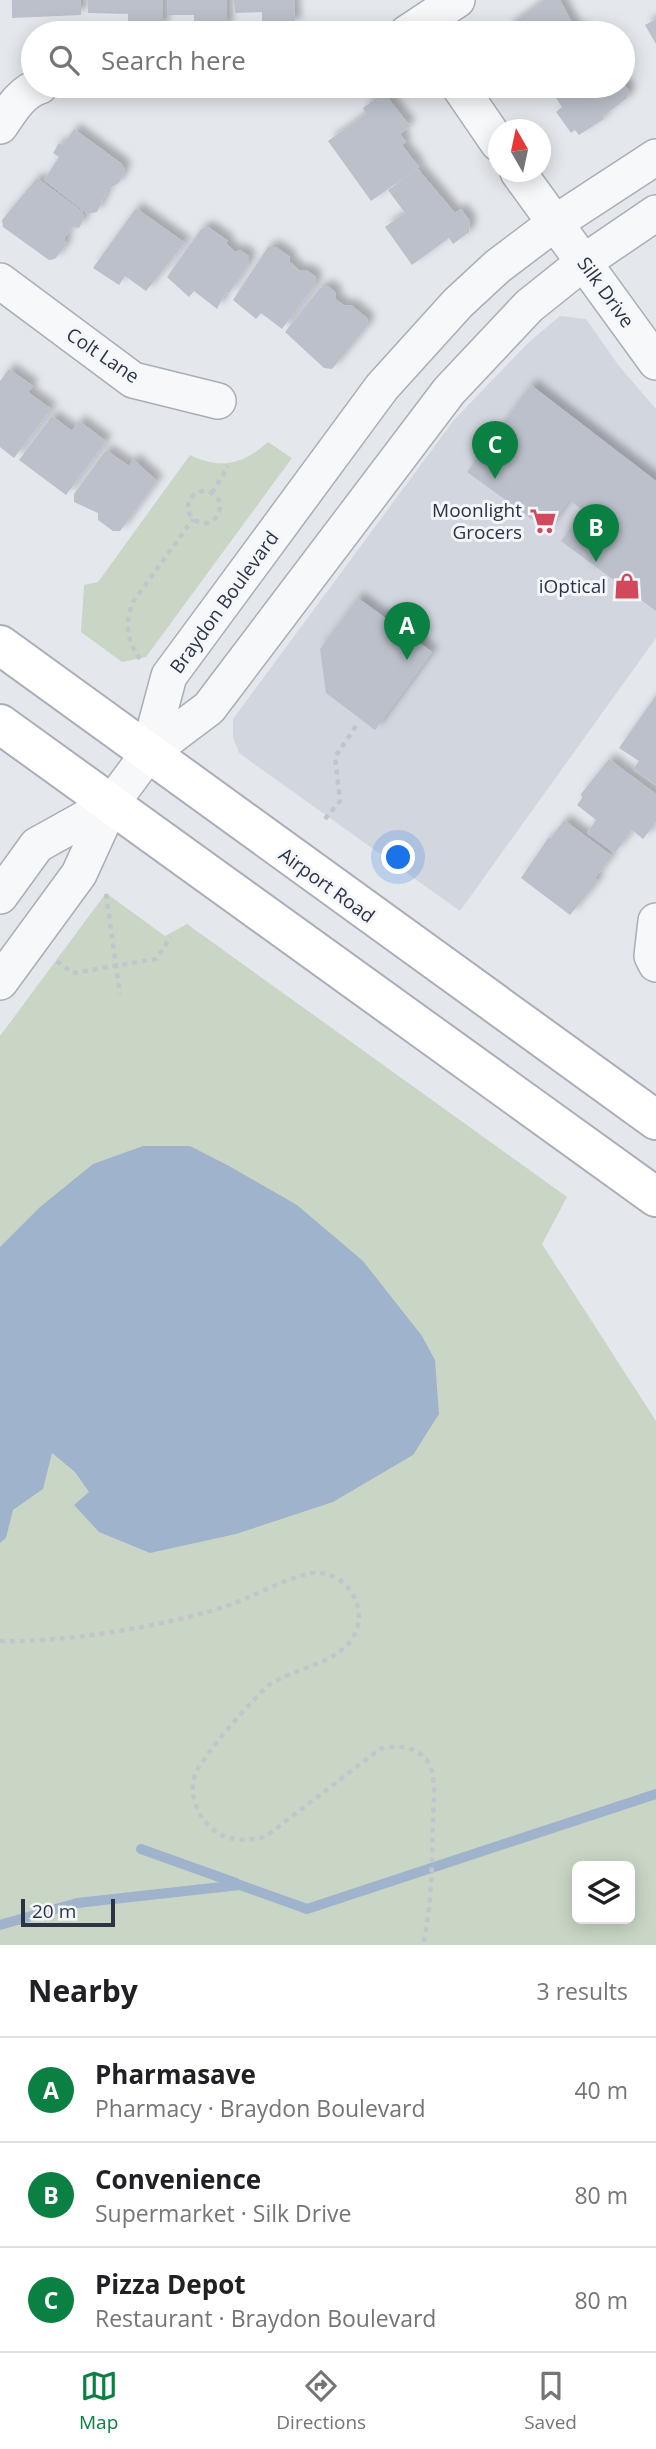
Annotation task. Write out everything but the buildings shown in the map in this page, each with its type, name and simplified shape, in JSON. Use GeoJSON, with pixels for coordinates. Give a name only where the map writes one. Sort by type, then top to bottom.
{"type":"FeatureCollection","features":[{"type":"Feature","properties":{"kind":"main road","name":"Airport Road"},"geometry":{"type":"LineString","coordinates":[[0,645],[656,1121]]}},
{"type":"Feature","properties":{"kind":"main road"},"geometry":{"type":"LineString","coordinates":[[0,724],[656,1198]]}},
{"type":"Feature","properties":{"kind":"street"},"geometry":{"type":"LineString","coordinates":[[429,21],[457,0]]}},
{"type":"Feature","properties":{"kind":"street"},"geometry":{"type":"LineString","coordinates":[[0,126],[21,98]]}},
{"type":"Feature","properties":{"kind":"street"},"geometry":{"type":"LineString","coordinates":[[467,98],[488,127]]}},
{"type":"Feature","properties":{"kind":"street","name":"Braydon Boulevard"},"geometry":{"type":"LineString","coordinates":[[148,754],[170,676],[382,387],[458,303],[498,266],[555,223],[656,157]]}},
{"type":"Feature","properties":{"kind":"street","name":"Silk Drive"},"geometry":{"type":"LineString","coordinates":[[525,182],[656,362]]}},
{"type":"Feature","properties":{"kind":"street"},"geometry":{"type":"LineString","coordinates":[[0,982],[79,874],[111,804],[148,754],[209,708],[449,391],[522,312],[584,262],[656,213]]}},
{"type":"Feature","properties":{"kind":"street","name":"Colt Lane"},"geometry":{"type":"LineString","coordinates":[[0,281],[133,380],[218,401]]}},
{"type":"Feature","properties":{"kind":"street"},"geometry":{"type":"LineString","coordinates":[[0,896],[37,845],[111,804]]}},
{"type":"Feature","properties":{"kind":"street"},"geometry":{"type":"LineString","coordinates":[[656,921],[652,956],[656,964]]}},
{"type":"Feature","properties":{"kind":"path"},"geometry":{"type":"LineString","coordinates":[[212,493],[228,466]]}},
{"type":"Feature","properties":{"kind":"path"},"geometry":{"type":"LineString","coordinates":[[202,491],[212,493],[220,500],[218,516],[204,523],[193,519],[188,510],[192,495],[202,491]]}},
{"type":"Feature","properties":{"kind":"path"},"geometry":{"type":"LineString","coordinates":[[145,666],[133,649],[127,629],[128,614],[132,602],[193,519]]}},
{"type":"Feature","properties":{"kind":"path"},"geometry":{"type":"LineString","coordinates":[[325,819],[340,800],[335,757],[358,723]]}},
{"type":"Feature","properties":{"kind":"path"},"geometry":{"type":"LineString","coordinates":[[106,889],[120,994]]}},
{"type":"Feature","properties":{"kind":"path"},"geometry":{"type":"LineString","coordinates":[[53,958],[74,973],[156,960],[171,937]]}},
{"type":"Feature","properties":{"kind":"path"},"geometry":{"type":"LineString","coordinates":[[0,1641],[22,1642],[123,1629],[223,1607],[313,1573],[327,1574],[341,1580],[351,1591],[359,1611],[356,1633],[335,1653],[269,1685],[242,1713],[195,1773],[195,1806],[210,1827],[232,1839],[248,1841],[265,1837],[369,1756],[392,1745],[417,1751],[432,1771],[433,1794],[431,1910],[423,1945]]}},
{"type":"Feature","properties":{"kind":"shaded area"},"geometry":{"type":"Polygon","coordinates":[[[560,316],[586,319],[619,366],[656,409],[656,638],[460,911],[239,753],[233,737],[233,719],[454,420],[529,342],[560,316]]]}},
{"type":"Feature","properties":{"kind":"green space"},"geometry":{"type":"Polygon","coordinates":[[[268,442],[292,458],[146,657],[122,662],[81,632],[84,585],[98,582],[190,455],[212,462],[231,462],[241,460],[268,442]]]}},
{"type":"Feature","properties":{"kind":"green space"},"geometry":{"type":"Polygon","coordinates":[[[106,893],[165,936],[187,924],[567,1197],[542,1244],[656,1421],[656,1945],[0,1945],[0,1036],[106,893]]]}},
{"type":"Feature","properties":{"kind":"water"},"geometry":{"type":"Polygon","coordinates":[[[143,1146],[190,1146],[229,1166],[297,1205],[363,1261],[422,1336],[435,1360],[439,1414],[413,1455],[333,1502],[236,1534],[150,1553],[99,1532],[74,1505],[89,1492],[75,1472],[52,1453],[43,1489],[13,1510],[6,1538],[0,1543],[0,1247],[40,1207],[93,1164],[143,1146]]]}},
{"type":"Feature","properties":{"kind":"waterway"},"geometry":{"type":"LineString","coordinates":[[0,1925],[77,1903],[240,1885],[307,1909],[656,1794]]}},
{"type":"Feature","properties":{"kind":"waterway"},"geometry":{"type":"LineString","coordinates":[[141,1849],[236,1883]]}},
{"type":"Feature","properties":{"kind":"place","name":"Pizza Depot"},"geometry":{"type":"Point","coordinates":[495,479]}},
{"type":"Feature","properties":{"kind":"place","name":"Moonlight Grocers"},"geometry":{"type":"Point","coordinates":[543,521]}},
{"type":"Feature","properties":{"kind":"place","name":"Convenience"},"geometry":{"type":"Point","coordinates":[596,562]}},
{"type":"Feature","properties":{"kind":"place","name":"iOptical"},"geometry":{"type":"Point","coordinates":[627,586]}},
{"type":"Feature","properties":{"kind":"place","name":"Pharmasave"},"geometry":{"type":"Point","coordinates":[407,660]}}]}
